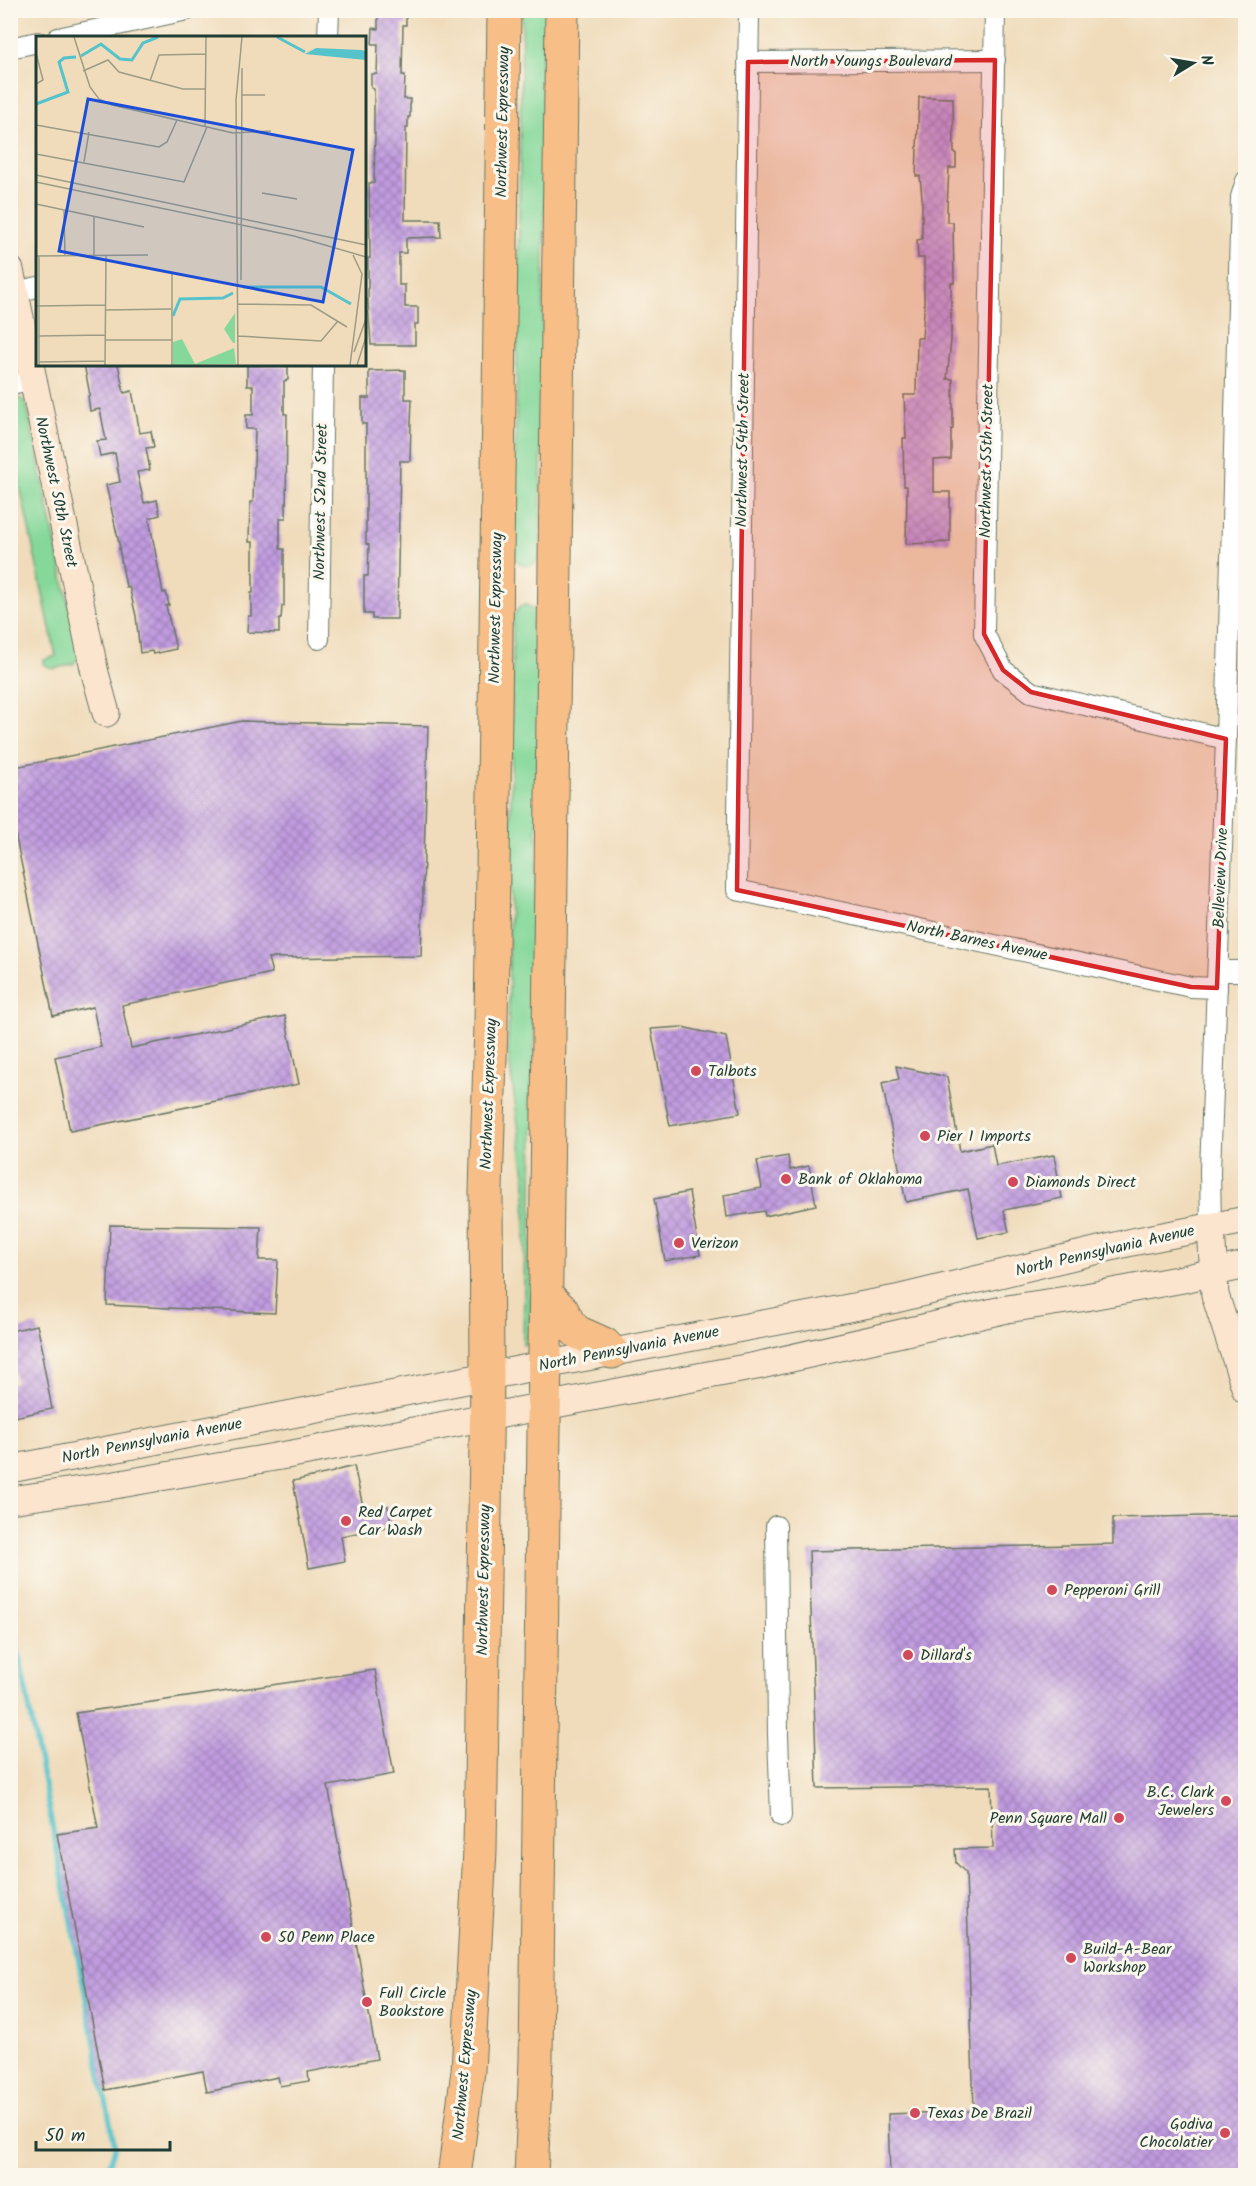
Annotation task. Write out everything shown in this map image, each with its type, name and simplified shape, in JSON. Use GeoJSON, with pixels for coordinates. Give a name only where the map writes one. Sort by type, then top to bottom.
{"type":"FeatureCollection","features":[{"type":"Feature","properties":{"kind":"highway","name":"Northwest Expressway"},"geometry":{"type":"LineString","coordinates":[[454,2175],[468,2071],[480,1850],[487,1376],[486,1191],[491,1024],[504,10]]}},
{"type":"Feature","properties":{"kind":"highway"},"geometry":{"type":"LineString","coordinates":[[531,2175],[536,2060],[562,10]]}},
{"type":"Feature","properties":{"kind":"highway"},"geometry":{"type":"LineString","coordinates":[[546,1294],[562,1310],[568,1324],[577,1332],[604,1344],[612,1352]]}},
{"type":"Feature","properties":{"kind":"main road","name":"Northwest 50th Street"},"geometry":{"type":"LineString","coordinates":[[21,283],[22,382],[106,713]]}},
{"type":"Feature","properties":{"kind":"main road","name":"North Pennsylvania Avenue"},"geometry":{"type":"LineString","coordinates":[[10,1469],[896,1299],[1132,1242],[1245,1220]]}},
{"type":"Feature","properties":{"kind":"main road","name":"Belleview Drive"},"geometry":{"type":"LineString","coordinates":[[1211,1227],[1215,1295],[1245,1390]]}},
{"type":"Feature","properties":{"kind":"main road"},"geometry":{"type":"LineString","coordinates":[[1214,1272],[1245,1246]]}},
{"type":"Feature","properties":{"kind":"main road","name":"North Pennsylvania Avenue"},"geometry":{"type":"LineString","coordinates":[[10,1500],[109,1486],[292,1454],[756,1366],[1007,1309],[1080,1299],[1245,1265]]}},
{"type":"Feature","properties":{"kind":"street"},"geometry":{"type":"LineString","coordinates":[[67,36],[187,10]]}},
{"type":"Feature","properties":{"kind":"street"},"geometry":{"type":"LineString","coordinates":[[328,36],[329,10]]}},
{"type":"Feature","properties":{"kind":"street","name":"Northwest 54th Street"},"geometry":{"type":"LineString","coordinates":[[737,890],[749,10]]}},
{"type":"Feature","properties":{"kind":"street","name":"Northwest 55th Street"},"geometry":{"type":"LineString","coordinates":[[995,10],[984,634],[1004,670],[1031,693],[1226,740]]}},
{"type":"Feature","properties":{"kind":"street"},"geometry":{"type":"LineString","coordinates":[[10,48],[36,42]]}},
{"type":"Feature","properties":{"kind":"street","name":"North Youngs Boulevard"},"geometry":{"type":"LineString","coordinates":[[748,62],[995,60]]}},
{"type":"Feature","properties":{"kind":"street","name":"Belleview Drive"},"geometry":{"type":"LineString","coordinates":[[1211,1227],[1210,1179],[1226,740],[1241,197],[1245,181]]}},
{"type":"Feature","properties":{"kind":"street","name":"Northwest 52nd Street"},"geometry":{"type":"LineString","coordinates":[[319,639],[323,366]]}},
{"type":"Feature","properties":{"kind":"street","name":"North Barnes Avenue"},"geometry":{"type":"LineString","coordinates":[[737,890],[1191,987],[1245,971]]}},
{"type":"Feature","properties":{"kind":"street"},"geometry":{"type":"LineString","coordinates":[[776,1526],[781,1816]]}},
{"type":"Feature","properties":{"kind":"highlighted area"},"geometry":{"type":"Polygon","coordinates":[[[995,60],[984,634],[1003,670],[1031,692],[1226,739],[1217,988],[1191,987],[737,890],[748,62],[995,60]]]}},
{"type":"Feature","properties":{"kind":"green space"},"geometry":{"type":"Polygon","coordinates":[[[522,11],[547,11],[540,556],[534,563],[527,566],[520,563],[514,556],[522,11]]]}},
{"type":"Feature","properties":{"kind":"green space"},"geometry":{"type":"Polygon","coordinates":[[[10,395],[26,403],[80,657],[73,664],[52,669],[44,664],[44,660],[56,656],[11,444],[10,395]]]}},
{"type":"Feature","properties":{"kind":"green space"},"geometry":{"type":"Polygon","coordinates":[[[526,605],[536,610],[540,616],[530,1334],[526,1345],[523,1345],[526,1182],[508,1052],[513,617],[520,606],[526,605]]]}},
{"type":"Feature","properties":{"kind":"building"},"geometry":{"type":"Polygon","coordinates":[[[378,10],[406,10],[406,25],[403,25],[402,75],[405,75],[404,99],[410,99],[410,117],[408,117],[408,128],[406,128],[405,220],[440,220],[441,237],[406,238],[406,253],[399,253],[399,285],[405,285],[405,307],[418,307],[415,345],[371,345],[368,303],[369,183],[374,183],[375,133],[374,89],[371,88],[371,74],[377,74],[378,44],[372,44],[373,28],[378,29],[378,10]]]}},
{"type":"Feature","properties":{"kind":"building"},"geometry":{"type":"Polygon","coordinates":[[[919,97],[953,98],[956,168],[949,168],[947,222],[953,222],[954,283],[951,283],[951,340],[947,379],[953,379],[953,429],[951,429],[951,459],[934,460],[934,492],[950,492],[950,542],[906,544],[904,395],[916,395],[917,338],[922,338],[924,312],[924,258],[918,258],[917,240],[922,239],[920,176],[916,176],[919,97]]]}},
{"type":"Feature","properties":{"kind":"building"},"geometry":{"type":"Polygon","coordinates":[[[84,366],[118,366],[124,393],[132,391],[140,433],[151,431],[154,447],[146,448],[150,470],[137,472],[144,503],[157,500],[160,515],[149,518],[163,593],[166,592],[169,605],[166,606],[176,649],[153,654],[152,651],[140,653],[136,616],[129,586],[126,587],[106,485],[120,482],[115,453],[100,456],[97,441],[106,440],[100,409],[90,411],[88,396],[90,395],[84,366]]]}},
{"type":"Feature","properties":{"kind":"building"},"geometry":{"type":"Polygon","coordinates":[[[247,366],[288,366],[288,380],[284,381],[284,414],[287,414],[286,518],[280,518],[280,549],[284,549],[284,606],[282,606],[281,619],[279,619],[279,633],[247,632],[248,616],[251,616],[251,593],[253,593],[253,542],[249,542],[250,502],[253,502],[255,429],[246,429],[246,415],[253,415],[253,386],[247,386],[247,366]]]}},
{"type":"Feature","properties":{"kind":"building"},"geometry":{"type":"Polygon","coordinates":[[[405,370],[405,399],[412,399],[410,461],[400,461],[397,619],[372,619],[372,614],[364,614],[364,576],[368,576],[369,545],[366,544],[366,424],[362,424],[362,398],[369,398],[369,371],[405,370]]]}},
{"type":"Feature","properties":{"kind":"building"},"geometry":{"type":"Polygon","coordinates":[[[242,721],[428,726],[421,956],[268,958],[272,973],[122,1005],[131,1048],[285,1016],[299,1084],[70,1131],[55,1057],[101,1047],[93,1007],[53,1016],[10,809],[10,768],[242,721]]]}},
{"type":"Feature","properties":{"kind":"building"},"geometry":{"type":"Polygon","coordinates":[[[682,1027],[726,1037],[740,1113],[670,1126],[651,1029],[682,1027]]]}},
{"type":"Feature","properties":{"kind":"building"},"geometry":{"type":"Polygon","coordinates":[[[896,1066],[947,1077],[960,1151],[992,1144],[996,1166],[1054,1155],[1062,1198],[1004,1210],[1009,1232],[978,1238],[968,1189],[906,1202],[882,1083],[899,1079],[896,1066]]]}},
{"type":"Feature","properties":{"kind":"building","name":"Bank of Oklahoma"},"geometry":{"type":"Polygon","coordinates":[[[788,1156],[790,1170],[809,1166],[816,1205],[765,1216],[764,1211],[727,1217],[724,1195],[762,1188],[757,1161],[788,1156]]]}},
{"type":"Feature","properties":{"kind":"building"},"geometry":{"type":"Polygon","coordinates":[[[689,1192],[700,1255],[665,1261],[654,1199],[689,1192]]]}},
{"type":"Feature","properties":{"kind":"building"},"geometry":{"type":"Polygon","coordinates":[[[110,1225],[261,1227],[259,1260],[278,1260],[275,1313],[107,1305],[110,1225]]]}},
{"type":"Feature","properties":{"kind":"building"},"geometry":{"type":"Polygon","coordinates":[[[37,1325],[52,1409],[10,1418],[10,1384],[16,1383],[10,1352],[10,1331],[37,1325]]]}},
{"type":"Feature","properties":{"kind":"building","name":"Red Carpet Car Wash"},"geometry":{"type":"Polygon","coordinates":[[[354,1466],[364,1511],[388,1506],[392,1526],[341,1536],[345,1561],[309,1568],[293,1481],[354,1466]]]}},
{"type":"Feature","properties":{"kind":"building","name":"Penn Square Mall"},"geometry":{"type":"Polygon","coordinates":[[[1245,1515],[1245,2175],[890,2175],[888,2114],[974,2111],[966,1873],[956,1863],[955,1849],[993,1848],[991,1786],[817,1788],[809,1551],[1113,1544],[1113,1518],[1245,1515]]]}},
{"type":"Feature","properties":{"kind":"building"},"geometry":{"type":"Polygon","coordinates":[[[375,1670],[394,1774],[328,1786],[377,2059],[308,2072],[309,2081],[280,2086],[278,2077],[207,2092],[203,2071],[105,2090],[57,1834],[98,1828],[76,1713],[375,1670]]]}},
{"type":"Feature","properties":{"kind":"waterway"},"geometry":{"type":"LineString","coordinates":[[10,1609],[115,2147],[106,2176]]}},
{"type":"Feature","properties":{"kind":"place","name":"Talbots"},"geometry":{"type":"Point","coordinates":[696,1071]}},
{"type":"Feature","properties":{"kind":"place","name":"Pier 1 Imports"},"geometry":{"type":"Point","coordinates":[925,1136]}},
{"type":"Feature","properties":{"kind":"place","name":"Bank of Oklahoma"},"geometry":{"type":"Point","coordinates":[786,1179]}},
{"type":"Feature","properties":{"kind":"place","name":"Diamonds Direct"},"geometry":{"type":"Point","coordinates":[1013,1182]}},
{"type":"Feature","properties":{"kind":"place","name":"Verizon"},"geometry":{"type":"Point","coordinates":[679,1243]}},
{"type":"Feature","properties":{"kind":"place","name":"Red Carpet Car Wash"},"geometry":{"type":"Point","coordinates":[346,1521]}},
{"type":"Feature","properties":{"kind":"place","name":"Pepperoni Grill"},"geometry":{"type":"Point","coordinates":[1052,1590]}},
{"type":"Feature","properties":{"kind":"place","name":"Dillard's"},"geometry":{"type":"Point","coordinates":[908,1655]}},
{"type":"Feature","properties":{"kind":"place","name":"B.C. Clark Jewelers"},"geometry":{"type":"Point","coordinates":[1226,1801]}},
{"type":"Feature","properties":{"kind":"place","name":"Penn Square Mall"},"geometry":{"type":"Point","coordinates":[1119,1818]}},
{"type":"Feature","properties":{"kind":"place","name":"50 Penn Place"},"geometry":{"type":"Point","coordinates":[266,1937]}},
{"type":"Feature","properties":{"kind":"place","name":"Build-A-Bear Workshop"},"geometry":{"type":"Point","coordinates":[1071,1958]}},
{"type":"Feature","properties":{"kind":"place","name":"Full Circle Bookstore"},"geometry":{"type":"Point","coordinates":[367,2002]}},
{"type":"Feature","properties":{"kind":"place","name":"Texas De Brazil"},"geometry":{"type":"Point","coordinates":[915,2113]}},
{"type":"Feature","properties":{"kind":"place","name":"Godiva Chocolatier"},"geometry":{"type":"Point","coordinates":[1225,2133]}}]}
